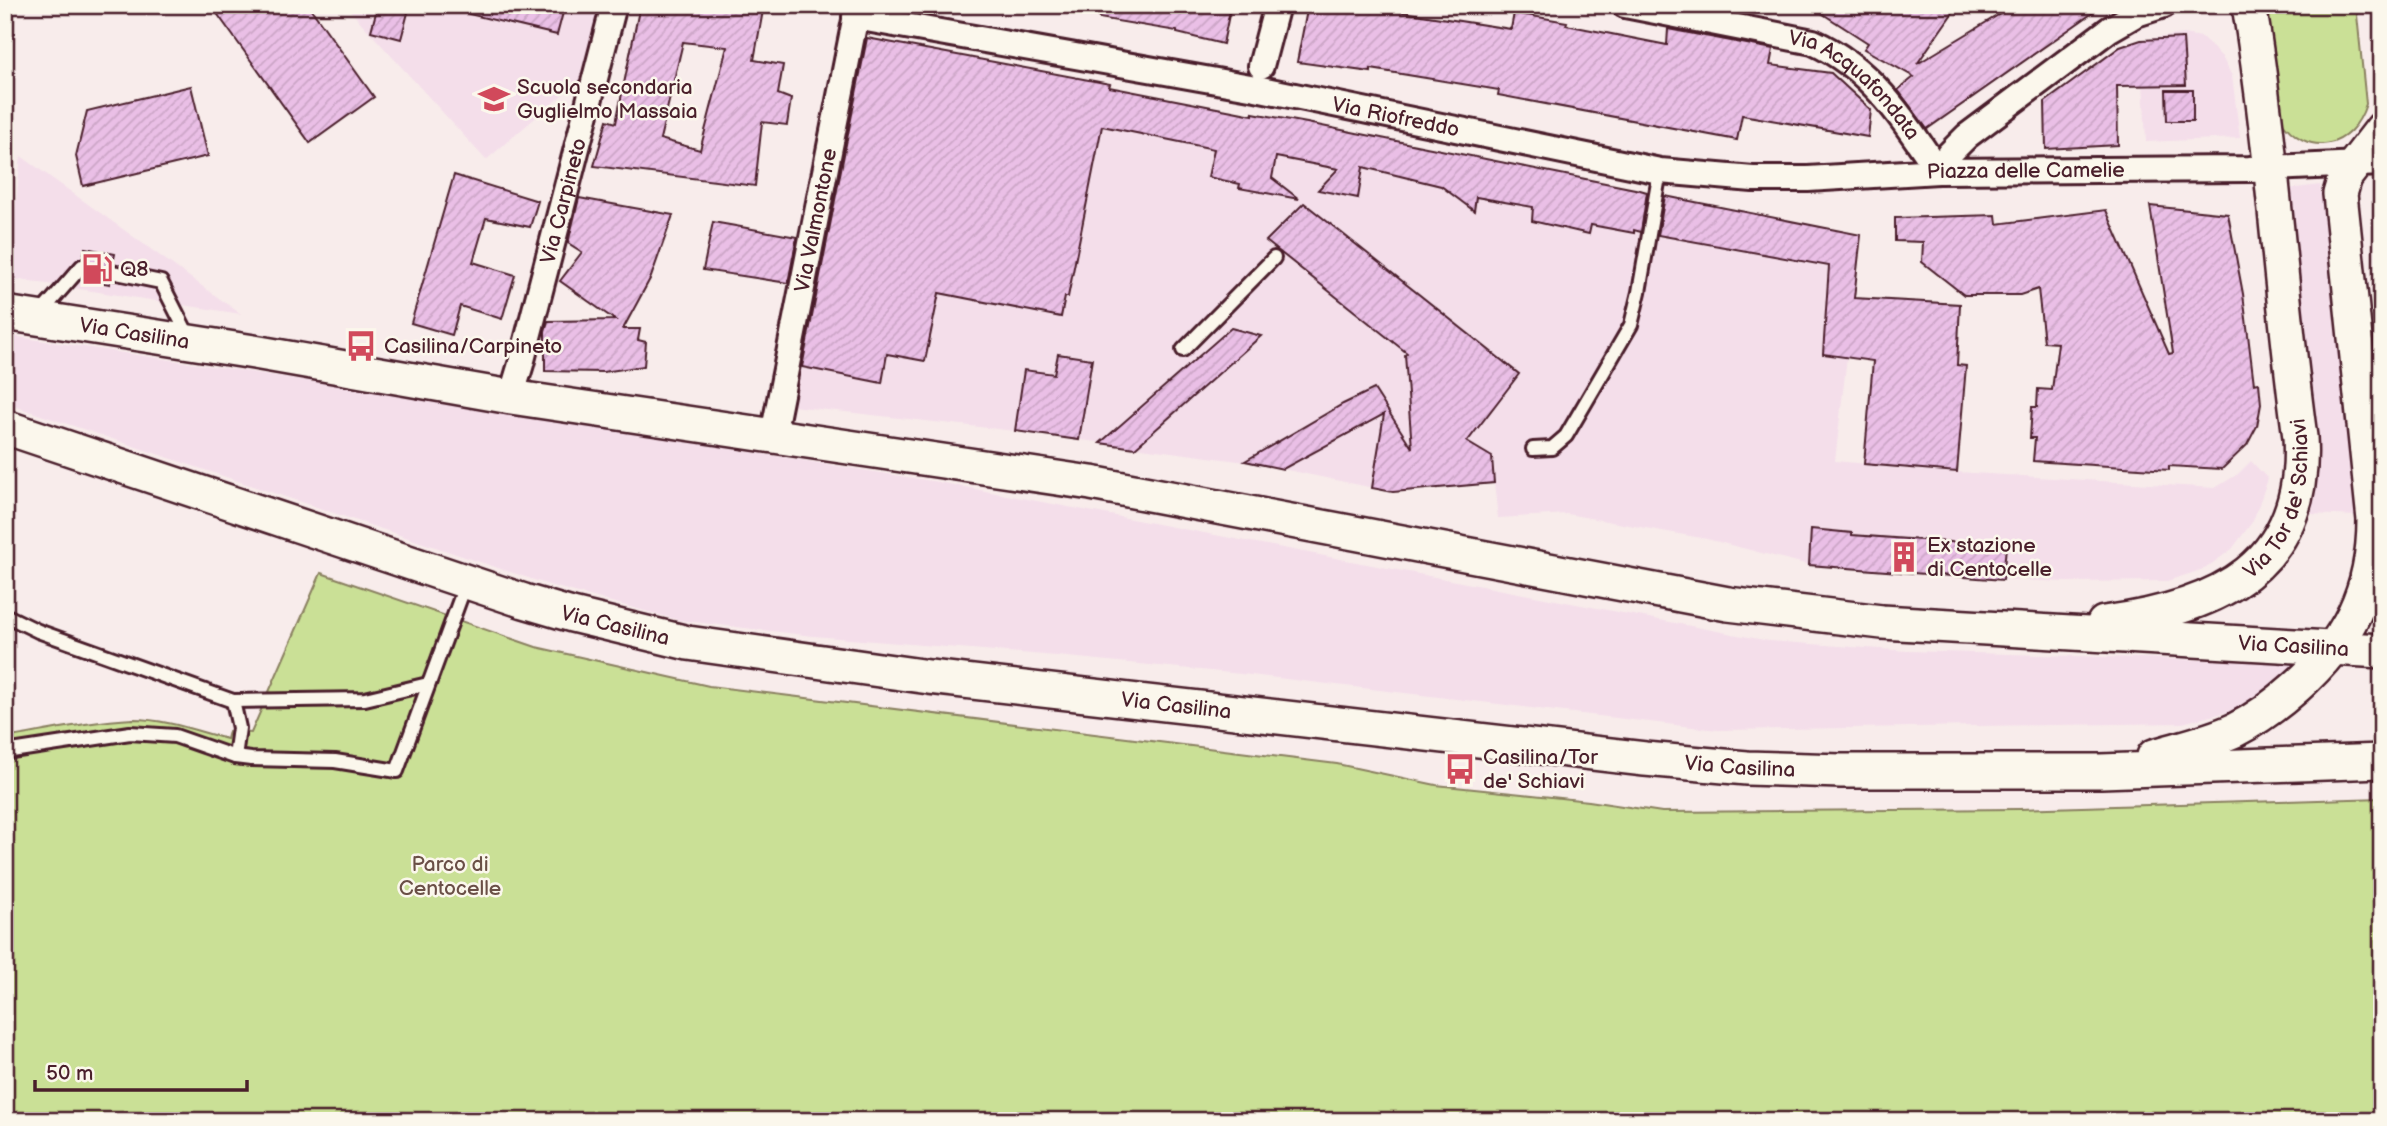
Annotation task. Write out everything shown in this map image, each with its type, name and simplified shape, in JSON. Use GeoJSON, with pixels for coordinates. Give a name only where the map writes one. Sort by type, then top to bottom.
{"type":"FeatureCollection","features":[{"type":"Feature","properties":{"kind":"main road"},"geometry":{"type":"LineString","coordinates":[[2249,5],[2271,168]]}},
{"type":"Feature","properties":{"kind":"main road"},"geometry":{"type":"LineString","coordinates":[[2101,771],[2194,745],[2250,722],[2286,697],[2334,649],[2357,607],[2371,564],[2374,529],[2372,488],[2339,204],[2345,177],[2368,163],[2382,129]]}},
{"type":"Feature","properties":{"kind":"main road","name":"Via Tor de' Schiavi"},"geometry":{"type":"LineString","coordinates":[[2004,630],[2110,622],[2171,610],[2209,598],[2251,571],[2270,551],[2284,529],[2297,492],[2301,457],[2271,168]]}},
{"type":"Feature","properties":{"kind":"main road","name":"Via Casilina"},"geometry":{"type":"LineString","coordinates":[[21,315],[511,397],[1091,483],[1728,604],[1838,618],[2004,630],[2382,651]]}},
{"type":"Feature","properties":{"kind":"main road","name":"Via Casilina"},"geometry":{"type":"LineString","coordinates":[[5,427],[467,582],[572,615],[688,643],[942,678],[1645,759],[1747,768],[1841,771],[2101,771],[2382,761]]}},
{"type":"Feature","properties":{"kind":"main road"},"geometry":{"type":"LineString","coordinates":[[2372,488],[2382,524]]}},
{"type":"Feature","properties":{"kind":"street","name":"Via Carpineto"},"geometry":{"type":"LineString","coordinates":[[511,397],[614,5]]}},
{"type":"Feature","properties":{"kind":"street"},"geometry":{"type":"LineString","coordinates":[[1261,66],[1277,5]]}},
{"type":"Feature","properties":{"kind":"street","name":"Via Acquafondata"},"geometry":{"type":"LineString","coordinates":[[1625,5],[1813,42],[1834,52],[1856,68],[1893,106],[1938,171]]}},
{"type":"Feature","properties":{"kind":"street","name":"Piazza delle Camelie"},"geometry":{"type":"LineString","coordinates":[[1938,171],[1949,154],[1967,136],[2110,29],[2136,14],[2164,5]]}},
{"type":"Feature","properties":{"kind":"street","name":"Via Riofreddo"},"geometry":{"type":"LineString","coordinates":[[856,11],[1256,88],[1660,171],[1753,179],[1808,179],[1938,171]]}},
{"type":"Feature","properties":{"kind":"street","name":"Via Valmontone"},"geometry":{"type":"LineString","coordinates":[[773,435],[856,11]]}},
{"type":"Feature","properties":{"kind":"street","name":"Piazza delle Camelie"},"geometry":{"type":"LineString","coordinates":[[1938,171],[2271,168],[2368,163]]}},
{"type":"Feature","properties":{"kind":"lane"},"geometry":{"type":"LineString","coordinates":[[1533,449],[1549,449],[1566,436],[1631,325],[1660,171]]}},
{"type":"Feature","properties":{"kind":"lane"},"geometry":{"type":"LineString","coordinates":[[1183,350],[1274,258]]}},
{"type":"Feature","properties":{"kind":"lane"},"geometry":{"type":"LineString","coordinates":[[21,315],[82,266]]}},
{"type":"Feature","properties":{"kind":"lane"},"geometry":{"type":"LineString","coordinates":[[112,272],[161,282],[192,342]]}},
{"type":"Feature","properties":{"kind":"lane"},"geometry":{"type":"LineString","coordinates":[[5,752],[130,733],[175,736],[235,757],[335,761],[397,771],[467,582]]}},
{"type":"Feature","properties":{"kind":"lane"},"geometry":{"type":"LineString","coordinates":[[5,615],[38,631],[233,701],[365,698],[428,684]]}},
{"type":"Feature","properties":{"kind":"lane"},"geometry":{"type":"LineString","coordinates":[[233,701],[239,728],[235,757]]}},
{"type":"Feature","properties":{"kind":"shaded area","name":"Scuola secondaria Guglielmo Massaia"},"geometry":{"type":"Polygon","coordinates":[[[345,5],[601,5],[582,78],[486,160],[345,5]]]}},
{"type":"Feature","properties":{"kind":"shaded area"},"geometry":{"type":"Polygon","coordinates":[[[2183,34],[2202,37],[2222,57],[2232,76],[2240,138],[2146,142],[2141,40],[2183,34]]]}},
{"type":"Feature","properties":{"kind":"shaded area"},"geometry":{"type":"Polygon","coordinates":[[[864,38],[1110,84],[1109,87],[1307,123],[1861,235],[1835,461],[1957,472],[2215,488],[2238,474],[2251,461],[2268,479],[2253,521],[2232,549],[2206,568],[2167,581],[2068,582],[1948,577],[1809,565],[1707,539],[1567,514],[1498,518],[1494,483],[1393,492],[1253,463],[1015,431],[792,406],[864,38]]]}},
{"type":"Feature","properties":{"kind":"shaded area"},"geometry":{"type":"Polygon","coordinates":[[[21,156],[241,314],[8,278],[21,156]]]}},
{"type":"Feature","properties":{"kind":"shaded area"},"geometry":{"type":"Polygon","coordinates":[[[2320,185],[2358,516],[2310,514],[2315,498],[2319,463],[2288,189],[2320,185]]]}},
{"type":"Feature","properties":{"kind":"shaded area"},"geometry":{"type":"Polygon","coordinates":[[[5,335],[938,482],[1769,641],[1908,651],[2302,663],[2244,708],[2182,723],[1718,730],[1251,675],[813,636],[678,620],[549,585],[5,403],[5,335]]]}},
{"type":"Feature","properties":{"kind":"green space"},"geometry":{"type":"Polygon","coordinates":[[[2265,5],[2356,5],[2366,104],[2359,119],[2340,139],[2315,144],[2303,140],[2291,132],[2280,119],[2265,5]]]}},
{"type":"Feature","properties":{"kind":"green space","name":"Parco di Centocelle"},"geometry":{"type":"Polygon","coordinates":[[[321,573],[536,647],[709,686],[1337,764],[1436,785],[1589,801],[1662,812],[2019,809],[2382,798],[2382,1121],[5,1121],[5,738],[85,724],[133,719],[169,723],[227,739],[229,731],[251,733],[321,573]]]}},
{"type":"Feature","properties":{"kind":"building"},"geometry":{"type":"Polygon","coordinates":[[[211,5],[304,5],[311,9],[374,97],[310,143],[211,5]]]}},
{"type":"Feature","properties":{"kind":"building"},"geometry":{"type":"Polygon","coordinates":[[[378,5],[410,5],[401,39],[371,31],[378,5]]]}},
{"type":"Feature","properties":{"kind":"building"},"geometry":{"type":"Polygon","coordinates":[[[470,5],[565,5],[557,35],[469,14],[470,5]]]}},
{"type":"Feature","properties":{"kind":"building"},"geometry":{"type":"Polygon","coordinates":[[[640,5],[764,5],[754,60],[783,65],[778,94],[791,99],[787,125],[762,122],[755,186],[594,166],[607,120],[616,123],[640,5]],[[683,42],[660,139],[700,150],[727,47],[683,42]]]}},
{"type":"Feature","properties":{"kind":"building"},"geometry":{"type":"Polygon","coordinates":[[[1100,5],[1231,5],[1223,44],[1177,31],[1099,18],[1100,5]]]}},
{"type":"Feature","properties":{"kind":"building"},"geometry":{"type":"Polygon","coordinates":[[[1308,5],[1358,5],[1511,29],[1514,13],[1667,45],[1668,29],[1773,49],[1770,65],[1831,73],[1871,110],[1868,137],[1742,115],[1737,140],[1498,95],[1499,90],[1371,69],[1371,72],[1297,62],[1308,5]]]}},
{"type":"Feature","properties":{"kind":"building"},"geometry":{"type":"Polygon","coordinates":[[[1809,5],[1958,5],[1917,64],[2015,5],[2104,5],[1927,129],[1898,90],[1914,77],[1864,49],[1868,43],[1809,5]]]}},
{"type":"Feature","properties":{"kind":"building"},"geometry":{"type":"Polygon","coordinates":[[[867,38],[1640,190],[1647,192],[1641,232],[1591,225],[1589,234],[1532,221],[1533,207],[1476,197],[1474,211],[1441,186],[1363,167],[1358,198],[1318,190],[1338,169],[1276,157],[1272,178],[1299,199],[1239,188],[1240,184],[1208,177],[1214,149],[1102,126],[1068,297],[1065,297],[1061,317],[939,293],[925,361],[887,354],[882,383],[802,367],[867,38]]]}},
{"type":"Feature","properties":{"kind":"building"},"geometry":{"type":"Polygon","coordinates":[[[2183,38],[2186,85],[2117,86],[2118,145],[2046,149],[2045,102],[2120,47],[2141,40],[2183,38]]]}},
{"type":"Feature","properties":{"kind":"building"},"geometry":{"type":"Polygon","coordinates":[[[191,86],[208,156],[83,186],[76,156],[87,111],[191,86]]]}},
{"type":"Feature","properties":{"kind":"building"},"geometry":{"type":"Polygon","coordinates":[[[2166,90],[2193,90],[2193,121],[2167,121],[2166,90]]]}},
{"type":"Feature","properties":{"kind":"building"},"geometry":{"type":"Polygon","coordinates":[[[454,175],[538,201],[530,227],[486,218],[473,262],[515,275],[502,319],[460,306],[452,335],[411,323],[454,175]]]}},
{"type":"Feature","properties":{"kind":"building"},"geometry":{"type":"Polygon","coordinates":[[[1665,196],[1861,235],[1854,298],[1960,304],[1957,365],[1966,366],[1957,472],[1864,464],[1873,361],[1823,354],[1829,266],[1658,235],[1665,196]]]}},
{"type":"Feature","properties":{"kind":"building"},"geometry":{"type":"Polygon","coordinates":[[[579,198],[673,215],[651,277],[623,329],[640,329],[638,340],[646,342],[644,366],[603,372],[545,371],[545,331],[548,321],[615,320],[560,281],[582,252],[568,243],[579,198]]]}},
{"type":"Feature","properties":{"kind":"building"},"geometry":{"type":"Polygon","coordinates":[[[1304,203],[1519,374],[1467,442],[1492,457],[1494,483],[1393,492],[1372,488],[1384,414],[1283,469],[1245,461],[1374,389],[1412,448],[1405,355],[1407,353],[1266,241],[1304,203]]]}},
{"type":"Feature","properties":{"kind":"building"},"geometry":{"type":"Polygon","coordinates":[[[2150,206],[2228,214],[2243,294],[2254,384],[2259,383],[2261,404],[2257,426],[2247,445],[2222,469],[2169,466],[2169,470],[2033,461],[2035,438],[2030,438],[2032,407],[2037,407],[2038,389],[2052,390],[2058,343],[2044,342],[2038,289],[2020,295],[1964,295],[1922,262],[1923,242],[1895,241],[1895,218],[1996,215],[1997,224],[2106,210],[2169,354],[2173,353],[2150,206]]]}},
{"type":"Feature","properties":{"kind":"building"},"geometry":{"type":"Polygon","coordinates":[[[713,222],[797,237],[788,283],[703,270],[713,222]]]}},
{"type":"Feature","properties":{"kind":"building","name":"Q8"},"geometry":{"type":"Polygon","coordinates":[[[85,248],[115,254],[113,263],[103,271],[110,284],[82,279],[91,267],[83,257],[85,248]]]}},
{"type":"Feature","properties":{"kind":"building"},"geometry":{"type":"Polygon","coordinates":[[[1231,328],[1261,336],[1135,448],[1100,443],[1231,328]]]}},
{"type":"Feature","properties":{"kind":"building"},"geometry":{"type":"Polygon","coordinates":[[[1058,354],[1092,359],[1079,440],[1015,431],[1024,370],[1054,374],[1058,354]]]}},
{"type":"Feature","properties":{"kind":"building"},"geometry":{"type":"Polygon","coordinates":[[[1811,529],[1852,535],[2006,546],[2003,580],[1809,565],[1811,529]]]}},
{"type":"Feature","properties":{"kind":"place","name":"Scuola secondaria Guglielmo Massaia"},"geometry":{"type":"Point","coordinates":[494,99]}},
{"type":"Feature","properties":{"kind":"place","name":"Q8"},"geometry":{"type":"Point","coordinates":[97,269]}},
{"type":"Feature","properties":{"kind":"place","name":"Casilina/Carpineto"},"geometry":{"type":"Point","coordinates":[361,346]}},
{"type":"Feature","properties":{"kind":"place","name":"Ex stazione di Centocelle"},"geometry":{"type":"Point","coordinates":[1904,557]}},
{"type":"Feature","properties":{"kind":"place","name":"Casilina/Tor de' Schiavi"},"geometry":{"type":"Point","coordinates":[1460,769]}}]}
